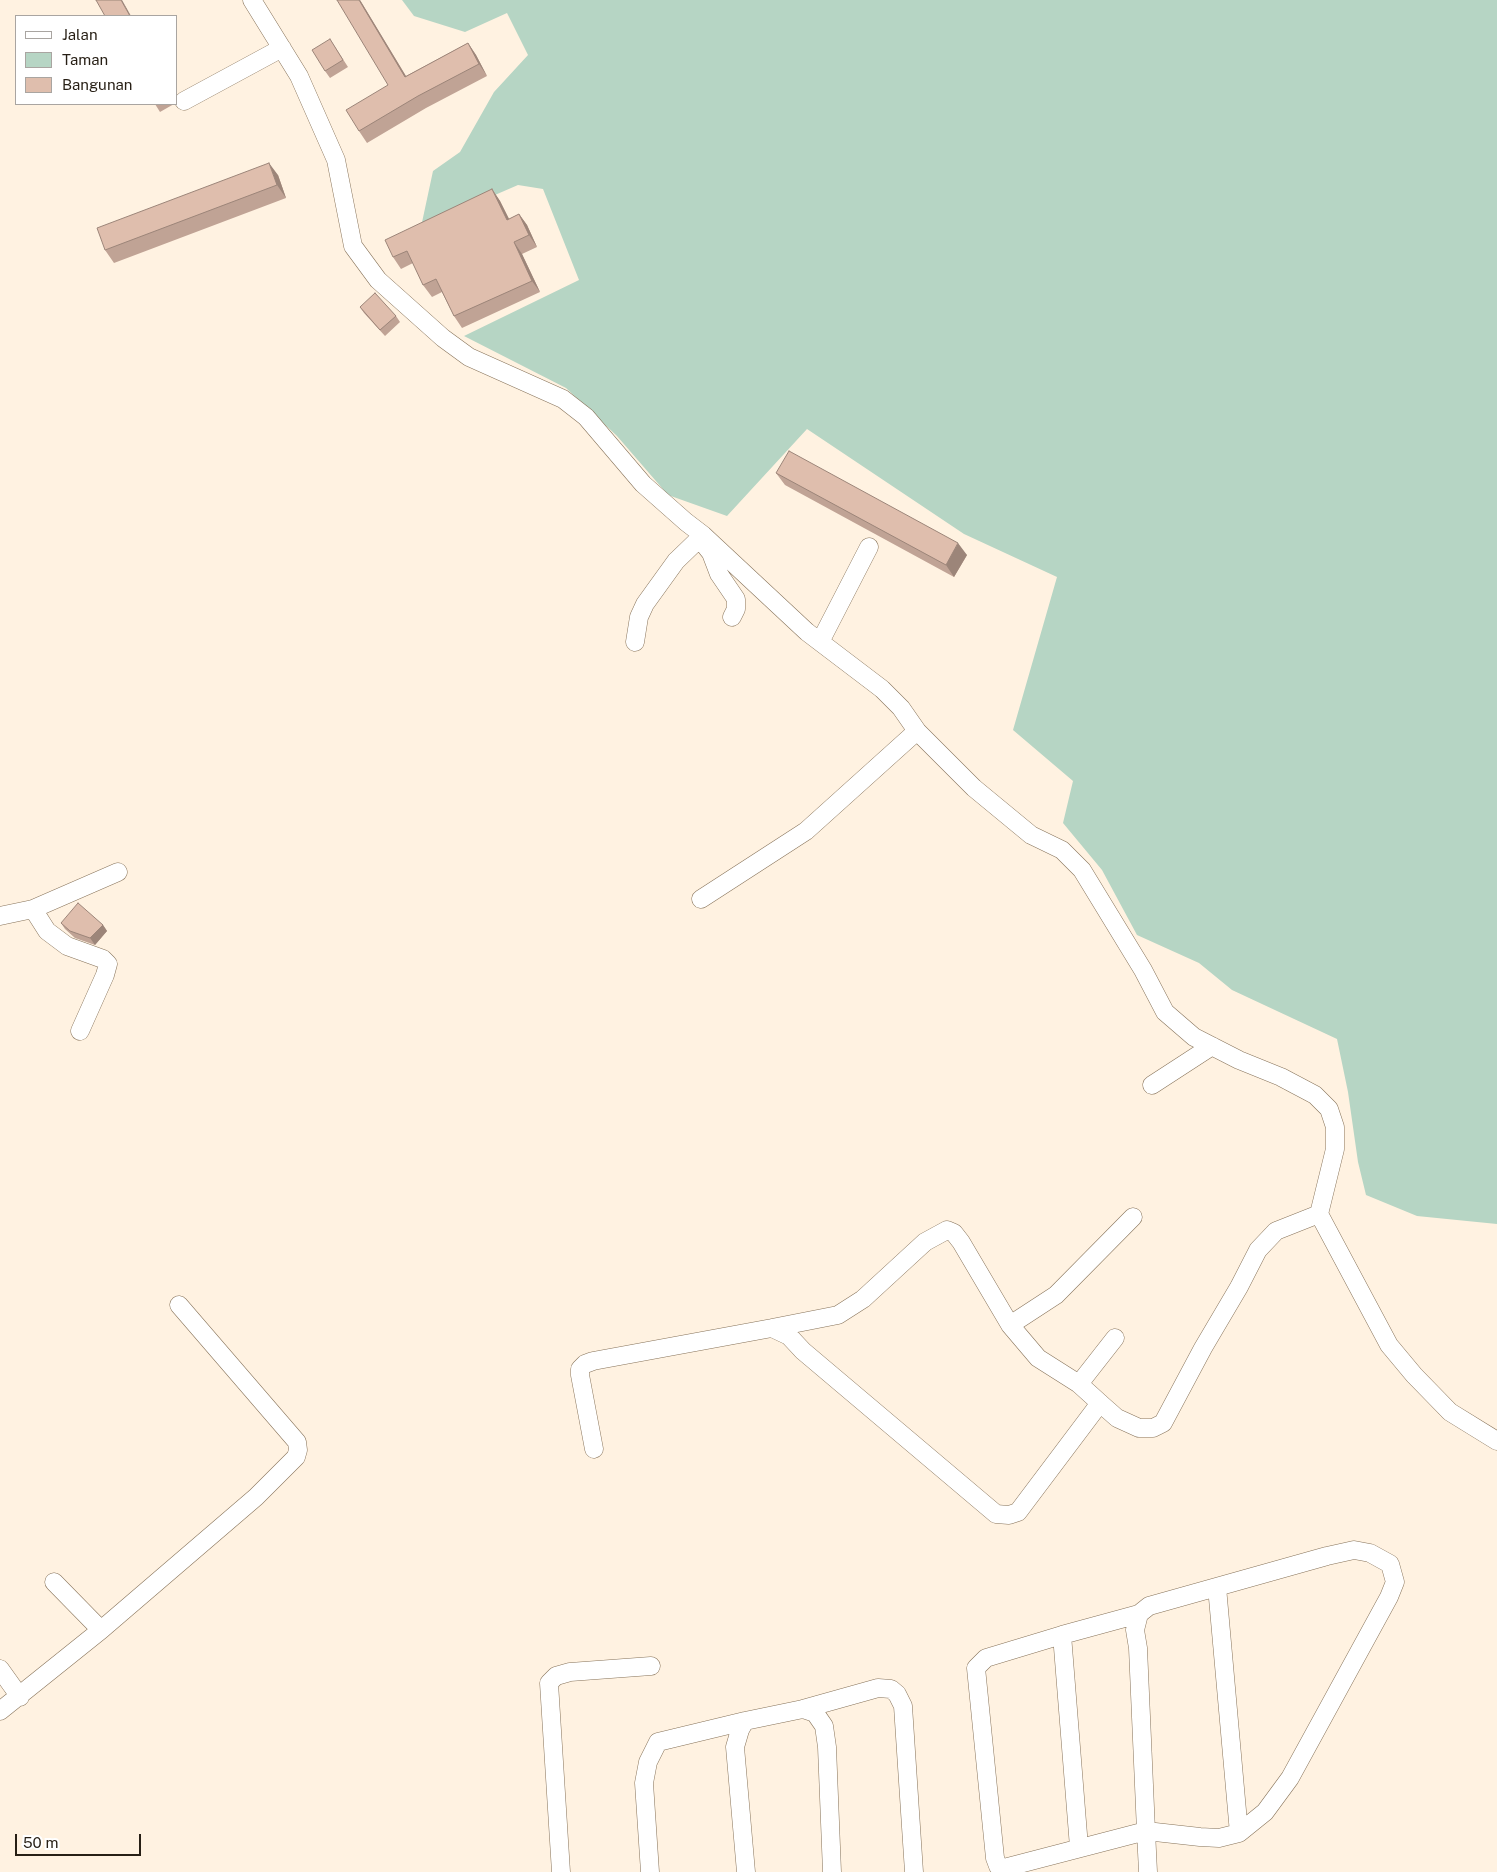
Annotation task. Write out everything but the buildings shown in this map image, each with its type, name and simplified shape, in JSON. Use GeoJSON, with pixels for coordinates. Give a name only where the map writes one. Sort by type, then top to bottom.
{"type":"FeatureCollection","features":[{"type":"Feature","properties":{"kind":"street"},"geometry":{"type":"LineString","coordinates":[[252,0],[299,76],[336,160],[353,246],[378,280],[443,338],[469,357],[563,399],[586,418],[643,484],[807,632],[882,689],[901,708],[917,730],[974,788],[1031,835],[1062,850],[1082,870],[1143,970],[1165,1012],[1194,1037],[1239,1060],[1281,1076],[1315,1095],[1329,1109],[1335,1127],[1335,1149],[1319,1214],[1389,1345],[1414,1375],[1450,1412],[1497,1441]]}},
{"type":"Feature","properties":{"kind":"street"},"geometry":{"type":"LineString","coordinates":[[184,101],[282,48]]}},
{"type":"Feature","properties":{"kind":"street"},"geometry":{"type":"LineString","coordinates":[[702,536],[719,574],[736,599],[736,609],[732,617]]}},
{"type":"Feature","properties":{"kind":"street"},"geometry":{"type":"LineString","coordinates":[[635,642],[639,617],[645,604],[676,561],[702,536]]}},
{"type":"Feature","properties":{"kind":"street"},"geometry":{"type":"LineString","coordinates":[[820,642],[869,547]]}},
{"type":"Feature","properties":{"kind":"street"},"geometry":{"type":"LineString","coordinates":[[701,898],[806,831],[917,730]]}},
{"type":"Feature","properties":{"kind":"street"},"geometry":{"type":"LineString","coordinates":[[0,916],[33,909],[118,872]]}},
{"type":"Feature","properties":{"kind":"street"},"geometry":{"type":"LineString","coordinates":[[33,909],[47,932],[67,946],[104,959],[108,964],[80,1031]]}},
{"type":"Feature","properties":{"kind":"street"},"geometry":{"type":"LineString","coordinates":[[1152,1086],[1212,1046]]}},
{"type":"Feature","properties":{"kind":"street"},"geometry":{"type":"LineString","coordinates":[[594,1448],[580,1375],[580,1369],[585,1364],[838,1315],[863,1299],[925,1242],[947,1230],[954,1233],[961,1242],[1010,1326],[1038,1358],[1079,1384],[1117,1418],[1139,1428],[1153,1428],[1163,1423],[1202,1348],[1239,1288],[1258,1250],[1276,1231],[1319,1214]]}},
{"type":"Feature","properties":{"kind":"street"},"geometry":{"type":"LineString","coordinates":[[1010,1326],[1056,1295],[1133,1218]]}},
{"type":"Feature","properties":{"kind":"street"},"geometry":{"type":"LineString","coordinates":[[0,1711],[102,1630],[256,1497],[296,1457],[298,1450],[297,1442],[179,1305]]}},
{"type":"Feature","properties":{"kind":"street"},"geometry":{"type":"LineString","coordinates":[[772,1328],[789,1336],[803,1351],[996,1514],[1009,1515],[1018,1512],[1100,1403]]}},
{"type":"Feature","properties":{"kind":"street"},"geometry":{"type":"LineString","coordinates":[[1079,1384],[1115,1338]]}},
{"type":"Feature","properties":{"kind":"street"},"geometry":{"type":"LineString","coordinates":[[1354,1550],[1370,1553],[1390,1564],[1395,1582],[1389,1597],[1290,1778],[1265,1812],[1239,1833],[1219,1838],[1200,1838],[1146,1830],[1004,1868],[998,1866],[995,1858],[976,1668],[986,1658],[1139,1614],[1149,1606],[1354,1550]]}},
{"type":"Feature","properties":{"kind":"street"},"geometry":{"type":"LineString","coordinates":[[54,1582],[102,1630]]}},
{"type":"Feature","properties":{"kind":"street"},"geometry":{"type":"LineString","coordinates":[[1217,1587],[1239,1833]]}},
{"type":"Feature","properties":{"kind":"street"},"geometry":{"type":"LineString","coordinates":[[1139,1614],[1135,1630],[1138,1648],[1148,1872]]}},
{"type":"Feature","properties":{"kind":"street"},"geometry":{"type":"LineString","coordinates":[[1062,1635],[1080,1847]]}},
{"type":"Feature","properties":{"kind":"street"},"geometry":{"type":"LineString","coordinates":[[561,1872],[549,1683],[556,1676],[570,1672],[651,1666]]}},
{"type":"Feature","properties":{"kind":"street"},"geometry":{"type":"LineString","coordinates":[[0,1668],[20,1697]]}},
{"type":"Feature","properties":{"kind":"street"},"geometry":{"type":"LineString","coordinates":[[650,1872],[644,1782],[648,1762],[658,1742],[802,1709],[878,1688],[891,1689],[898,1694],[903,1706],[914,1872]]}},
{"type":"Feature","properties":{"kind":"street"},"geometry":{"type":"LineString","coordinates":[[802,1709],[815,1713],[824,1726],[827,1747],[832,1872]]}},
{"type":"Feature","properties":{"kind":"street"},"geometry":{"type":"LineString","coordinates":[[745,1721],[735,1747],[746,1872]]}},
{"type":"Feature","properties":{"kind":"green space"},"geometry":{"type":"Polygon","coordinates":[[[402,0],[1497,0],[1497,1224],[1417,1216],[1366,1195],[1358,1162],[1348,1092],[1337,1039],[1232,990],[1199,963],[1137,935],[1102,870],[1063,823],[1073,781],[1013,730],[1057,577],[964,534],[807,429],[727,516],[668,495],[617,436],[566,388],[464,336],[579,280],[543,189],[518,185],[421,227],[433,171],[460,152],[494,92],[528,55],[507,13],[465,32],[414,16],[402,0]]]}}]}
